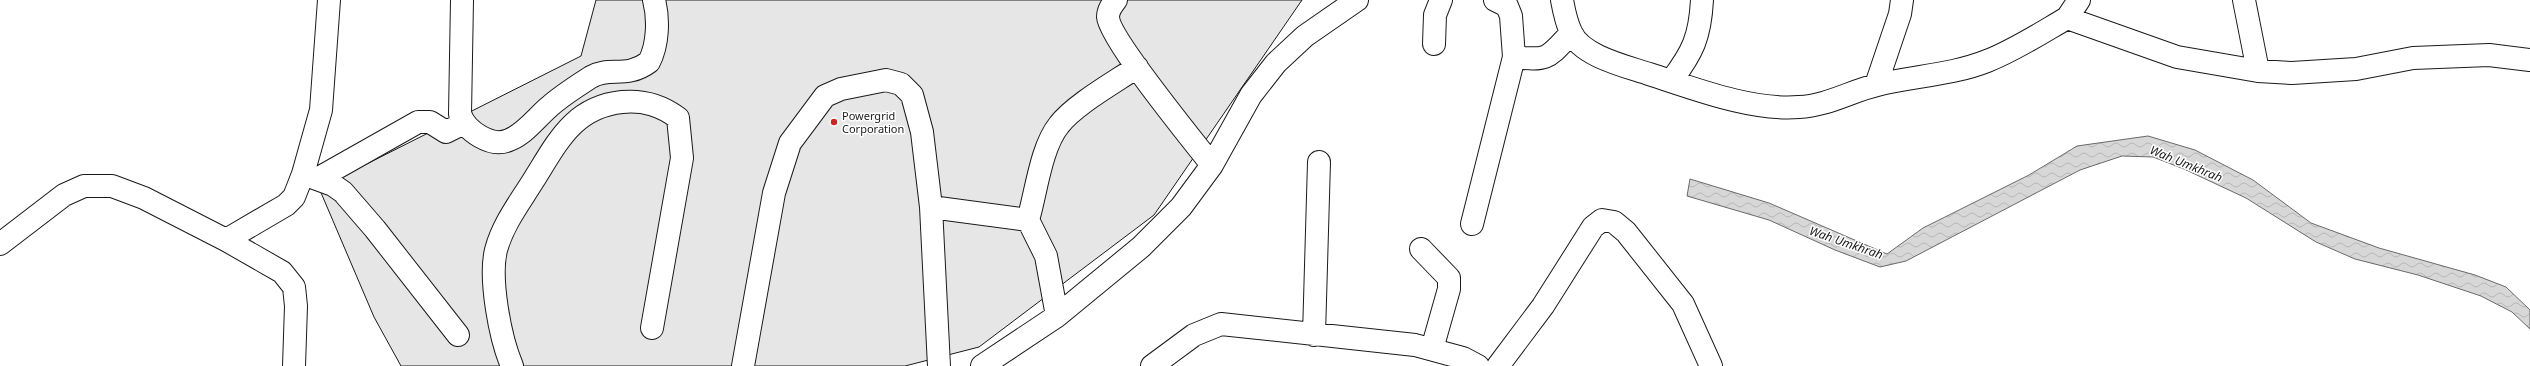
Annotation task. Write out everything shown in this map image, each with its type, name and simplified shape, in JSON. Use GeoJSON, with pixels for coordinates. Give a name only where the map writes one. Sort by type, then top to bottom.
{"type":"FeatureCollection","features":[{"type":"Feature","properties":{"kind":"street"},"geometry":{"type":"LineString","coordinates":[[310,177],[321,110],[329,0]]}},
{"type":"Feature","properties":{"kind":"street"},"geometry":{"type":"LineString","coordinates":[[462,0],[460,114],[464,123],[477,135],[496,143],[508,141],[519,135],[549,106],[591,77],[602,74],[632,72],[649,62],[654,53],[656,9],[654,0]]}},
{"type":"Feature","properties":{"kind":"street"},"geometry":{"type":"LineString","coordinates":[[1116,0],[1110,8],[1108,17],[1137,67],[1212,165]]}},
{"type":"Feature","properties":{"kind":"street"},"geometry":{"type":"LineString","coordinates":[[982,366],[1057,316],[1141,248],[1181,207],[1212,165],[1251,95],[1276,63],[1305,36],[1358,0]]}},
{"type":"Feature","properties":{"kind":"street"},"geometry":{"type":"LineString","coordinates":[[1434,44],[1435,15],[1440,0]]}},
{"type":"Feature","properties":{"kind":"street"},"geometry":{"type":"LineString","coordinates":[[1472,224],[1514,56],[1511,16],[1507,6],[1495,0]]}},
{"type":"Feature","properties":{"kind":"street"},"geometry":{"type":"LineString","coordinates":[[1562,0],[1571,33],[1580,45],[1604,59],[1720,97],[1770,106],[1798,108],[1827,102],[1876,85],[1955,70],[1986,62],[2015,48],[2067,18],[2079,0]]}},
{"type":"Feature","properties":{"kind":"street"},"geometry":{"type":"LineString","coordinates":[[1671,81],[1696,43],[1701,24],[1702,0]]}},
{"type":"Feature","properties":{"kind":"street"},"geometry":{"type":"LineString","coordinates":[[1876,85],[1900,14],[1902,0]]}},
{"type":"Feature","properties":{"kind":"street"},"geometry":{"type":"LineString","coordinates":[[2244,0],[2258,71]]}},
{"type":"Feature","properties":{"kind":"street"},"geometry":{"type":"LineString","coordinates":[[2067,18],[2178,57],[2258,71],[2292,73],[2356,68],[2413,58],[2481,55],[2530,60]]}},
{"type":"Feature","properties":{"kind":"street"},"geometry":{"type":"LineString","coordinates":[[1514,56],[1538,60],[1549,56],[1571,33]]}},
{"type":"Feature","properties":{"kind":"street"},"geometry":{"type":"LineString","coordinates":[[1057,316],[1046,256],[1028,220],[1047,150],[1059,124],[1069,114],[1137,67]]}},
{"type":"Feature","properties":{"kind":"street"},"geometry":{"type":"LineString","coordinates":[[743,366],[774,193],[790,142],[825,96],[841,89],[886,80],[901,84],[912,96],[922,132],[931,207],[939,366]]}},
{"type":"Feature","properties":{"kind":"street"},"geometry":{"type":"LineString","coordinates":[[512,366],[493,277],[496,251],[501,236],[512,213],[563,135],[581,115],[606,104],[638,100],[664,107],[678,118],[682,133],[682,158],[652,328]]}},
{"type":"Feature","properties":{"kind":"street"},"geometry":{"type":"LineString","coordinates":[[226,240],[286,206],[310,177],[418,122],[430,122],[446,132],[464,123]]}},
{"type":"Feature","properties":{"kind":"street"},"geometry":{"type":"LineString","coordinates":[[1314,335],[1319,162]]}},
{"type":"Feature","properties":{"kind":"street"},"geometry":{"type":"LineString","coordinates":[[310,177],[333,185],[343,192],[375,229],[458,335]]}},
{"type":"Feature","properties":{"kind":"street"},"geometry":{"type":"LineString","coordinates":[[0,244],[64,195],[84,186],[112,186],[144,198],[226,240],[282,272],[294,287],[296,306],[294,366]]}},
{"type":"Feature","properties":{"kind":"street"},"geometry":{"type":"LineString","coordinates":[[931,207],[1028,220]]}},
{"type":"Feature","properties":{"kind":"street"},"geometry":{"type":"LineString","coordinates":[[1498,366],[1543,306],[1593,228],[1602,220],[1614,222],[1626,232],[1683,304],[1711,366]]}},
{"type":"Feature","properties":{"kind":"street"},"geometry":{"type":"LineString","coordinates":[[1421,249],[1449,278],[1448,289],[1432,349]]}},
{"type":"Feature","properties":{"kind":"street"},"geometry":{"type":"LineString","coordinates":[[1152,366],[1194,335],[1221,324],[1416,345],[1463,358],[1478,366]]}},
{"type":"Feature","properties":{"kind":"water","name":"Wah Umkhrah"},"geometry":{"type":"Polygon","coordinates":[[[2148,136],[2195,150],[2253,180],[2311,223],[2379,248],[2475,275],[2506,287],[2530,310],[2530,329],[2512,312],[2481,296],[2418,275],[2355,259],[2316,242],[2246,198],[2184,169],[2153,157],[2122,156],[2080,170],[1906,261],[1880,267],[1835,250],[1769,220],[1687,196],[1690,179],[1769,203],[1887,254],[1923,228],[2029,175],[2077,146],[2148,136]]]}},
{"type":"Feature","properties":{"kind":"building","name":"Powergrid Corporation"},"geometry":{"type":"Polygon","coordinates":[[[596,0],[1302,0],[1154,215],[979,347],[905,366],[401,366],[374,317],[319,188],[581,56],[596,0]]]}},
{"type":"Feature","properties":{"kind":"place","name":"Powergrid Corporation"},"geometry":{"type":"Point","coordinates":[834,122]}}]}
